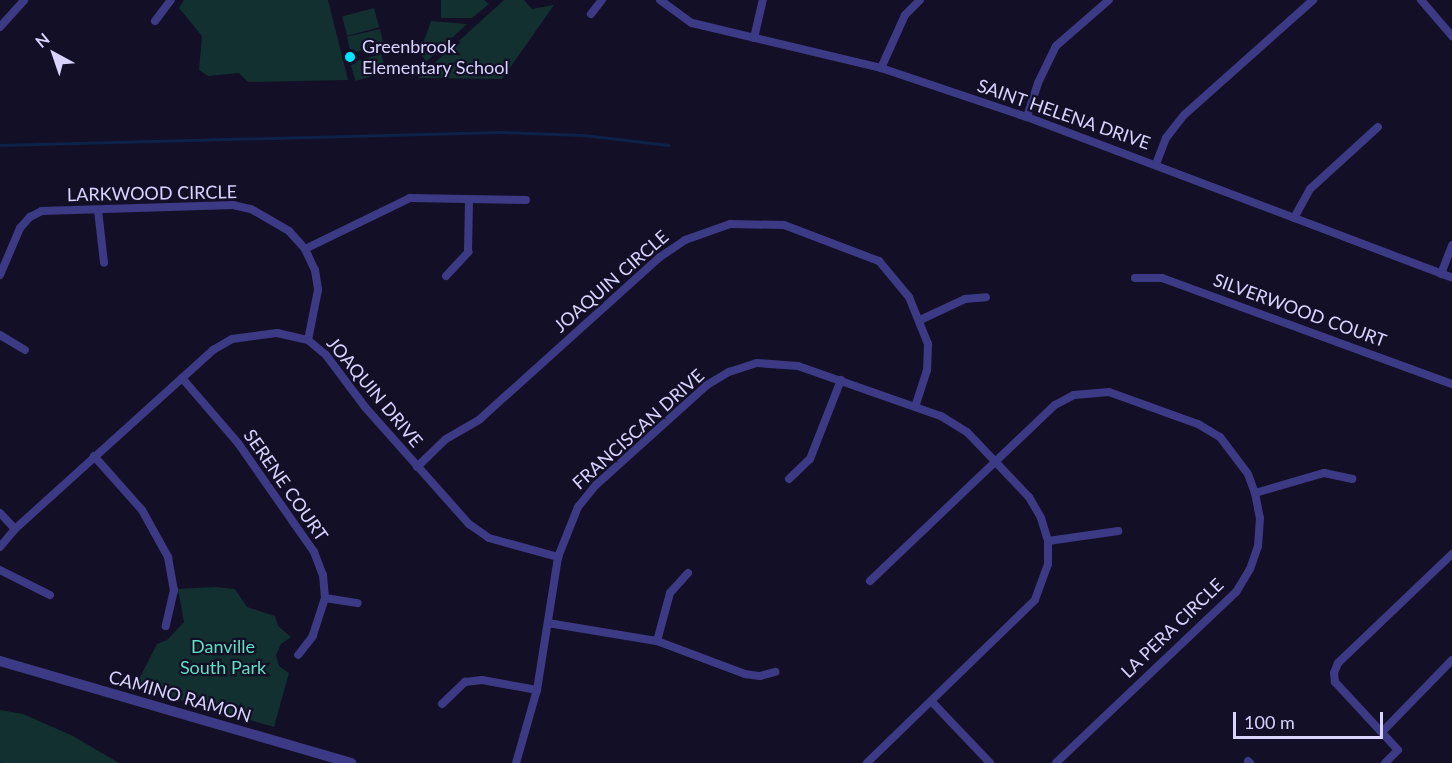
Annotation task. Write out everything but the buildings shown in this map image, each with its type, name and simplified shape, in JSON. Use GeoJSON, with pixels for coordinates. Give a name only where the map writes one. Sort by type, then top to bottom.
{"type":"FeatureCollection","features":[{"type":"Feature","properties":{"kind":"street"},"geometry":{"type":"LineString","coordinates":[[0,27],[24,0]]}},
{"type":"Feature","properties":{"kind":"street"},"geometry":{"type":"LineString","coordinates":[[155,21],[171,0]]}},
{"type":"Feature","properties":{"kind":"street"},"geometry":{"type":"LineString","coordinates":[[591,14],[602,0]]}},
{"type":"Feature","properties":{"kind":"street","name":"SAINT HELENA DRIVE"},"geometry":{"type":"LineString","coordinates":[[660,0],[692,23],[881,68],[1027,117],[1452,278]]}},
{"type":"Feature","properties":{"kind":"street"},"geometry":{"type":"LineString","coordinates":[[754,38],[763,0]]}},
{"type":"Feature","properties":{"kind":"street"},"geometry":{"type":"LineString","coordinates":[[881,68],[891,40],[905,15],[920,0]]}},
{"type":"Feature","properties":{"kind":"street"},"geometry":{"type":"LineString","coordinates":[[1027,117],[1038,84],[1056,45],[1109,0]]}},
{"type":"Feature","properties":{"kind":"street"},"geometry":{"type":"LineString","coordinates":[[1156,164],[1166,138],[1184,115],[1313,0]]}},
{"type":"Feature","properties":{"kind":"street"},"geometry":{"type":"LineString","coordinates":[[1421,0],[1452,36]]}},
{"type":"Feature","properties":{"kind":"street"},"geometry":{"type":"LineString","coordinates":[[1294,218],[1310,189],[1378,127]]}},
{"type":"Feature","properties":{"kind":"street"},"geometry":{"type":"LineString","coordinates":[[305,249],[410,198],[469,201],[526,200]]}},
{"type":"Feature","properties":{"kind":"street"},"geometry":{"type":"LineString","coordinates":[[446,276],[468,252],[469,201]]}},
{"type":"Feature","properties":{"kind":"street","name":"LARKWOOD CIRCLE"},"geometry":{"type":"LineString","coordinates":[[0,275],[20,228],[30,217],[42,211],[232,205],[251,209],[289,231],[305,249],[318,290],[308,340]]}},
{"type":"Feature","properties":{"kind":"street"},"geometry":{"type":"LineString","coordinates":[[98,210],[104,263]]}},
{"type":"Feature","properties":{"kind":"street","name":"JOAQUIN CIRCLE"},"geometry":{"type":"LineString","coordinates":[[417,467],[446,439],[480,419],[660,257],[685,240],[730,224],[784,225],[879,261],[894,276],[920,320],[930,356],[915,406]]}},
{"type":"Feature","properties":{"kind":"street"},"geometry":{"type":"LineString","coordinates":[[1441,274],[1452,245]]}},
{"type":"Feature","properties":{"kind":"street","name":"SILVERWOOD COURT"},"geometry":{"type":"LineString","coordinates":[[1135,278],[1162,278],[1452,384]]}},
{"type":"Feature","properties":{"kind":"street"},"geometry":{"type":"LineString","coordinates":[[920,320],[965,299],[986,297]]}},
{"type":"Feature","properties":{"kind":"street","name":"JOAQUIN DRIVE"},"geometry":{"type":"LineString","coordinates":[[0,547],[15,529],[213,350],[232,339],[277,333],[308,340],[344,375],[365,408],[469,524],[489,538],[558,556]]}},
{"type":"Feature","properties":{"kind":"street"},"geometry":{"type":"LineString","coordinates":[[0,335],[25,350]]}},
{"type":"Feature","properties":{"kind":"street","name":"FRANCISCAN DRIVE"},"geometry":{"type":"LineString","coordinates":[[516,763],[537,690],[558,556],[578,507],[596,485],[707,385],[729,372],[758,363],[798,366],[841,380],[941,416],[968,432],[1029,497],[1041,518],[1048,540],[1048,564],[1035,600],[867,763]]}},
{"type":"Feature","properties":{"kind":"street","name":"SERENE COURT"},"geometry":{"type":"LineString","coordinates":[[182,378],[238,443],[314,552],[323,575],[325,598],[313,636],[298,655]]}},
{"type":"Feature","properties":{"kind":"street"},"geometry":{"type":"LineString","coordinates":[[789,479],[810,459],[841,380]]}},
{"type":"Feature","properties":{"kind":"street","name":"LA PERA CIRCLE"},"geometry":{"type":"LineString","coordinates":[[870,581],[1055,405],[1074,395],[1109,392],[1198,424],[1220,437],[1248,474],[1255,493],[1260,518],[1258,546],[1250,569],[1236,592],[1056,763]]}},
{"type":"Feature","properties":{"kind":"street"},"geometry":{"type":"LineString","coordinates":[[94,456],[141,510],[168,557],[174,590],[166,626]]}},
{"type":"Feature","properties":{"kind":"street"},"geometry":{"type":"LineString","coordinates":[[1255,493],[1324,473],[1341,474],[1352,479]]}},
{"type":"Feature","properties":{"kind":"street"},"geometry":{"type":"LineString","coordinates":[[0,513],[15,529]]}},
{"type":"Feature","properties":{"kind":"street"},"geometry":{"type":"LineString","coordinates":[[1048,540],[1118,531]]}},
{"type":"Feature","properties":{"kind":"street"},"geometry":{"type":"LineString","coordinates":[[1385,763],[1398,750],[1335,682],[1334,673],[1338,663],[1452,554]]}},
{"type":"Feature","properties":{"kind":"street"},"geometry":{"type":"LineString","coordinates":[[0,570],[50,595]]}},
{"type":"Feature","properties":{"kind":"street"},"geometry":{"type":"LineString","coordinates":[[657,641],[670,593],[688,573]]}},
{"type":"Feature","properties":{"kind":"street"},"geometry":{"type":"LineString","coordinates":[[325,598],[358,603]]}},
{"type":"Feature","properties":{"kind":"street"},"geometry":{"type":"LineString","coordinates":[[548,623],[657,641],[745,674],[760,676],[775,672]]}},
{"type":"Feature","properties":{"kind":"street"},"geometry":{"type":"LineString","coordinates":[[1382,732],[1430,680],[1452,660]]}},
{"type":"Feature","properties":{"kind":"street","name":"CAMINO RAMON"},"geometry":{"type":"LineString","coordinates":[[0,661],[352,763]]}},
{"type":"Feature","properties":{"kind":"street"},"geometry":{"type":"LineString","coordinates":[[442,704],[465,682],[482,680],[537,690]]}},
{"type":"Feature","properties":{"kind":"street"},"geometry":{"type":"LineString","coordinates":[[932,702],[990,763]]}},
{"type":"Feature","properties":{"kind":"green space"},"geometry":{"type":"Polygon","coordinates":[[[184,0],[328,0],[348,80],[248,82],[239,73],[208,76],[199,70],[202,36],[179,8],[184,0]]]}},
{"type":"Feature","properties":{"kind":"green space"},"geometry":{"type":"Polygon","coordinates":[[[441,0],[484,0],[489,4],[472,18],[441,18],[441,0]]]}},
{"type":"Feature","properties":{"kind":"green space"},"geometry":{"type":"Polygon","coordinates":[[[504,0],[524,0],[532,9],[554,5],[502,79],[418,78],[504,0]]]}},
{"type":"Feature","properties":{"kind":"green space"},"geometry":{"type":"Polygon","coordinates":[[[374,8],[379,27],[347,36],[342,17],[374,8]]]}},
{"type":"Feature","properties":{"kind":"green space"},"geometry":{"type":"Polygon","coordinates":[[[431,21],[467,24],[426,62],[420,52],[431,21]]]}},
{"type":"Feature","properties":{"kind":"green space"},"geometry":{"type":"Polygon","coordinates":[[[380,29],[384,46],[351,53],[347,37],[380,29]]]}},
{"type":"Feature","properties":{"kind":"green space"},"geometry":{"type":"Polygon","coordinates":[[[381,54],[386,72],[355,81],[350,63],[381,54]]]}},
{"type":"Feature","properties":{"kind":"green space","name":"Danville South Park"},"geometry":{"type":"Polygon","coordinates":[[[214,587],[235,589],[247,607],[275,616],[278,626],[291,637],[281,644],[276,655],[279,666],[289,673],[274,727],[135,687],[157,644],[167,640],[184,622],[178,589],[214,587]]]}},
{"type":"Feature","properties":{"kind":"green space"},"geometry":{"type":"Polygon","coordinates":[[[0,710],[23,714],[73,736],[119,763],[0,763],[0,710]]]}},
{"type":"Feature","properties":{"kind":"waterway"},"geometry":{"type":"LineString","coordinates":[[0,145],[500,132],[583,135],[668,145]]}},
{"type":"Feature","properties":{"kind":"place","name":"Greenbrook Elementary School"},"geometry":{"type":"Point","coordinates":[350,57]}}]}
